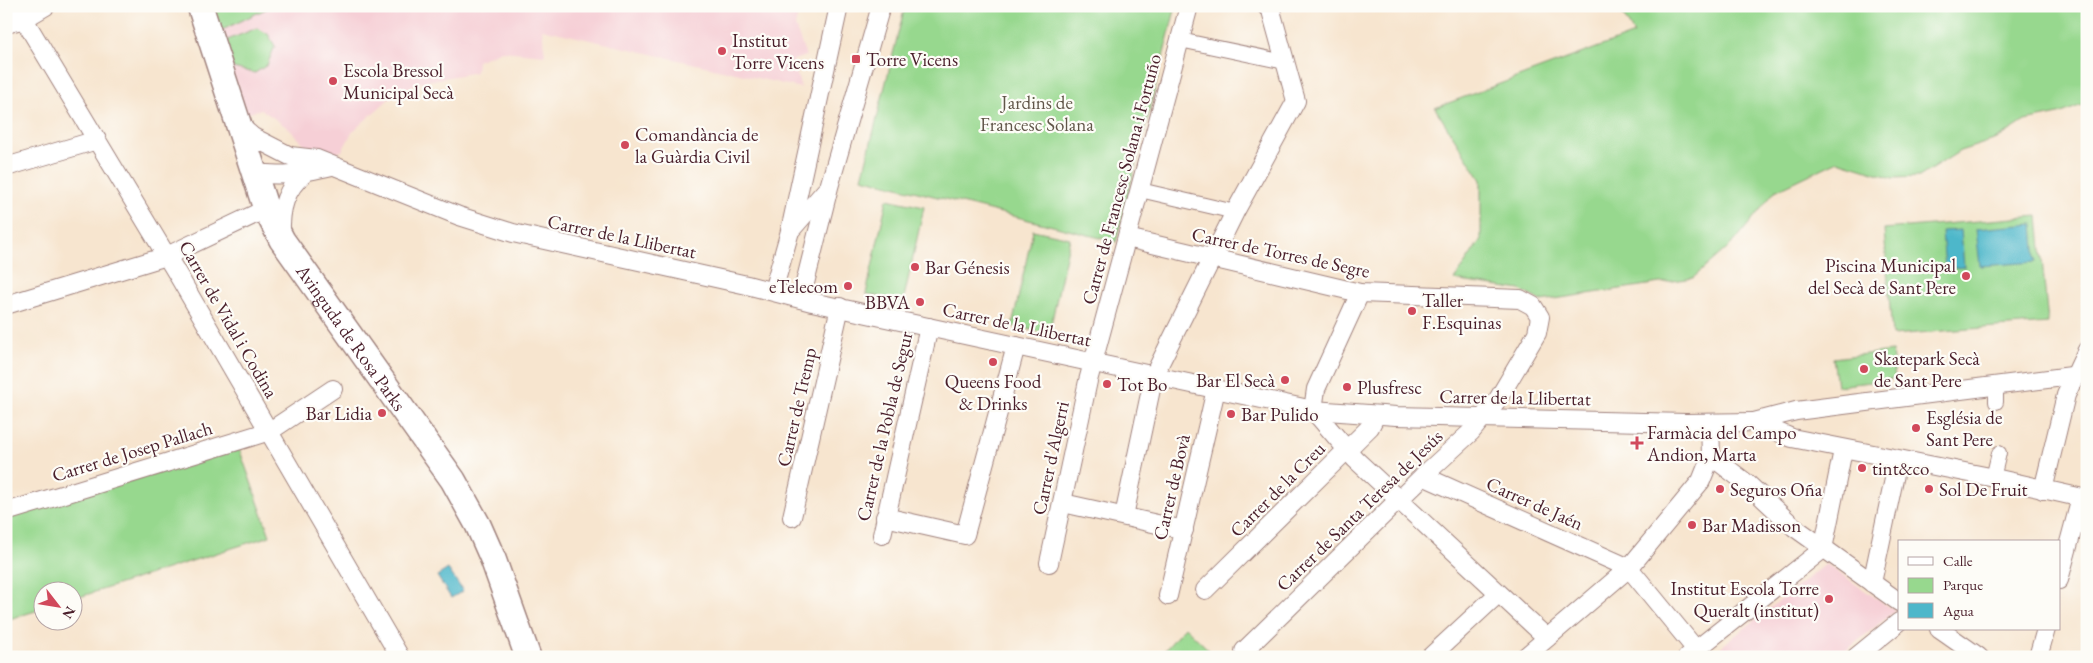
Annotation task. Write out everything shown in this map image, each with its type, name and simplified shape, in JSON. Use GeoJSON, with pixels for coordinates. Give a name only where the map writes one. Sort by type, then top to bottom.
{"type":"FeatureCollection","features":[{"type":"Feature","properties":{"kind":"main road","name":"Avinguda de Rosa Parks"},"geometry":{"type":"LineString","coordinates":[[200,6],[266,209],[282,240],[453,480],[478,525],[493,559],[528,657]]}},
{"type":"Feature","properties":{"kind":"street"},"geometry":{"type":"LineString","coordinates":[[6,24],[20,13],[46,6]]}},
{"type":"Feature","properties":{"kind":"street"},"geometry":{"type":"LineString","coordinates":[[773,291],[790,232],[839,6]]}},
{"type":"Feature","properties":{"kind":"street"},"geometry":{"type":"LineString","coordinates":[[801,299],[829,187],[881,6]]}},
{"type":"Feature","properties":{"kind":"street","name":"Carrer de Francesc Solana i Fortuño"},"geometry":{"type":"LineString","coordinates":[[1094,362],[1189,6]]}},
{"type":"Feature","properties":{"kind":"street"},"geometry":{"type":"LineString","coordinates":[[1124,516],[1154,375],[1235,212],[1296,101],[1270,7],[1266,6]]}},
{"type":"Feature","properties":{"kind":"street","name":"Carrer de Vidal i Codina"},"geometry":{"type":"LineString","coordinates":[[20,13],[167,256],[400,657]]}},
{"type":"Feature","properties":{"kind":"street"},"geometry":{"type":"LineString","coordinates":[[1180,40],[1285,62]]}},
{"type":"Feature","properties":{"kind":"street","name":"Carrer de la Llibertat"},"geometry":{"type":"LineString","coordinates":[[237,123],[253,137],[290,156],[317,158],[332,166],[459,216],[513,234],[773,291],[840,308],[1313,410],[1376,415],[1483,418],[1710,423],[1754,422]]}},
{"type":"Feature","properties":{"kind":"street"},"geometry":{"type":"LineString","coordinates":[[6,167],[97,140]]}},
{"type":"Feature","properties":{"kind":"street","name":"Carrer de la Llibertat"},"geometry":{"type":"LineString","coordinates":[[254,173],[262,166],[290,156]]}},
{"type":"Feature","properties":{"kind":"street"},"geometry":{"type":"LineString","coordinates":[[254,173],[280,176],[304,174],[332,166]]}},
{"type":"Feature","properties":{"kind":"street"},"geometry":{"type":"LineString","coordinates":[[282,240],[282,210],[286,195],[295,181],[304,174]]}},
{"type":"Feature","properties":{"kind":"street"},"geometry":{"type":"LineString","coordinates":[[790,232],[829,187]]}},
{"type":"Feature","properties":{"kind":"street"},"geometry":{"type":"LineString","coordinates":[[1140,190],[1235,212]]}},
{"type":"Feature","properties":{"kind":"street"},"geometry":{"type":"LineString","coordinates":[[6,305],[167,256],[266,209]]}},
{"type":"Feature","properties":{"kind":"street","name":"Carrer de Torres de Segre"},"geometry":{"type":"LineString","coordinates":[[1127,238],[1360,293],[1520,299],[1533,306],[1540,317]]}},
{"type":"Feature","properties":{"kind":"street"},"geometry":{"type":"LineString","coordinates":[[1360,293],[1316,389],[1313,410],[1347,450],[1398,500],[1547,638]]}},
{"type":"Feature","properties":{"kind":"street","name":"Carrer de Tremp"},"geometry":{"type":"LineString","coordinates":[[792,517],[840,308]]}},
{"type":"Feature","properties":{"kind":"street","name":"Carrer de Santa Teresa de Jesús"},"geometry":{"type":"LineString","coordinates":[[1244,651],[1398,500],[1471,432],[1498,399],[1537,333],[1540,317]]}},
{"type":"Feature","properties":{"kind":"street","name":"Carrer de la Pobla de Segur"},"geometry":{"type":"LineString","coordinates":[[882,535],[928,327]]}},
{"type":"Feature","properties":{"kind":"street"},"geometry":{"type":"LineString","coordinates":[[885,517],[965,535],[1016,346]]}},
{"type":"Feature","properties":{"kind":"street"},"geometry":{"type":"LineString","coordinates":[[2043,490],[2066,395],[2080,374],[2087,350]]}},
{"type":"Feature","properties":{"kind":"street","name":"Carrer d'Algerri"},"geometry":{"type":"LineString","coordinates":[[1049,563],[1094,362]]}},
{"type":"Feature","properties":{"kind":"street"},"geometry":{"type":"LineString","coordinates":[[1754,422],[1796,411],[2080,374]]}},
{"type":"Feature","properties":{"kind":"street"},"geometry":{"type":"LineString","coordinates":[[1996,384],[1996,402]]}},
{"type":"Feature","properties":{"kind":"street","name":"Carrer de Josep Pallach"},"geometry":{"type":"LineString","coordinates":[[6,512],[270,431],[333,389]]}},
{"type":"Feature","properties":{"kind":"street","name":"Carrer de Bovà"},"geometry":{"type":"LineString","coordinates":[[1168,596],[1216,389]]}},
{"type":"Feature","properties":{"kind":"street","name":"Carrer de la Creu"},"geometry":{"type":"LineString","coordinates":[[1205,590],[1370,427],[1376,415]]}},
{"type":"Feature","properties":{"kind":"street"},"geometry":{"type":"LineString","coordinates":[[1754,422],[1792,438],[1843,450],[1994,478],[2084,499],[2060,577]]}},
{"type":"Feature","properties":{"kind":"street"},"geometry":{"type":"LineString","coordinates":[[1524,657],[1629,568],[1701,481],[1711,456],[1710,423]]}},
{"type":"Feature","properties":{"kind":"street"},"geometry":{"type":"LineString","coordinates":[[1629,568],[1695,654],[1823,550],[1843,450]]}},
{"type":"Feature","properties":{"kind":"street"},"geometry":{"type":"LineString","coordinates":[[1994,478],[1999,453]]}},
{"type":"Feature","properties":{"kind":"street"},"geometry":{"type":"LineString","coordinates":[[1711,456],[1749,485],[1794,527],[1823,550],[1898,601]]}},
{"type":"Feature","properties":{"kind":"street"},"geometry":{"type":"LineString","coordinates":[[1872,583],[1898,460]]}},
{"type":"Feature","properties":{"kind":"street","name":"Carrer de Jaén"},"geometry":{"type":"LineString","coordinates":[[1423,476],[1629,568]]}},
{"type":"Feature","properties":{"kind":"street"},"geometry":{"type":"LineString","coordinates":[[1063,503],[1184,530]]}},
{"type":"Feature","properties":{"kind":"street"},"geometry":{"type":"LineString","coordinates":[[1430,657],[1498,594]]}},
{"type":"Feature","properties":{"kind":"street"},"geometry":{"type":"LineString","coordinates":[[1856,657],[1898,623]]}},
{"type":"Feature","properties":{"kind":"street"},"geometry":{"type":"LineString","coordinates":[[1940,630],[1979,657]]}},
{"type":"Feature","properties":{"kind":"street"},"geometry":{"type":"LineString","coordinates":[[2038,657],[2046,630]]}},
{"type":"Feature","properties":{"kind":"shaded area","name":"Escola Bressol Municipal Secà"},"geometry":{"type":"Polygon","coordinates":[[[272,6],[800,6],[795,26],[806,56],[793,60],[801,88],[542,29],[545,55],[502,51],[477,61],[476,72],[417,83],[389,99],[353,131],[342,151],[333,153],[309,149],[288,128],[261,109],[243,115],[218,32],[272,6]]]}},
{"type":"Feature","properties":{"kind":"shaded area","name":"Institut Escola Torre Queralt (institut)"},"geometry":{"type":"Polygon","coordinates":[[[1826,564],[1895,611],[1838,657],[1716,657],[1713,653],[1826,564]]]}},
{"type":"Feature","properties":{"kind":"green space"},"geometry":{"type":"Polygon","coordinates":[[[213,6],[272,6],[218,32],[213,6]]]}},
{"type":"Feature","properties":{"kind":"green space","name":"Jardins de Francesc Solana"},"geometry":{"type":"Polygon","coordinates":[[[905,6],[1176,6],[1116,242],[862,178],[905,6]]]}},
{"type":"Feature","properties":{"kind":"green space"},"geometry":{"type":"Polygon","coordinates":[[[1618,6],[2087,6],[2087,103],[2059,114],[2025,121],[1997,139],[1960,151],[1919,177],[1893,178],[1838,161],[1775,191],[1735,241],[1693,278],[1541,301],[1520,290],[1454,280],[1481,239],[1481,180],[1435,108],[1634,34],[1618,6]]]}},
{"type":"Feature","properties":{"kind":"green space"},"geometry":{"type":"Polygon","coordinates":[[[257,28],[268,34],[275,46],[267,65],[255,73],[233,68],[225,41],[257,28]]]}},
{"type":"Feature","properties":{"kind":"green space"},"geometry":{"type":"Polygon","coordinates":[[[887,199],[924,207],[903,302],[866,294],[887,199]]]}},
{"type":"Feature","properties":{"kind":"green space","name":"Piscina Municipal del Secà de Sant Pere"},"geometry":{"type":"Polygon","coordinates":[[[2038,216],[2048,323],[1892,335],[1884,229],[2038,216]]]}},
{"type":"Feature","properties":{"kind":"green space"},"geometry":{"type":"Polygon","coordinates":[[[1033,230],[1070,238],[1049,334],[1012,326],[1033,230]]]}},
{"type":"Feature","properties":{"kind":"green space","name":"Skatepark Secà de Sant Pere"},"geometry":{"type":"Polygon","coordinates":[[[1892,351],[1895,379],[1837,386],[1833,358],[1892,351]]]}},
{"type":"Feature","properties":{"kind":"green space"},"geometry":{"type":"Polygon","coordinates":[[[239,448],[270,536],[82,596],[82,580],[32,580],[32,612],[6,620],[6,518],[239,448]]]}},
{"type":"Feature","properties":{"kind":"green space"},"geometry":{"type":"Polygon","coordinates":[[[1185,627],[1216,657],[1159,657],[1185,627]]]}},
{"type":"Feature","properties":{"kind":"water"},"geometry":{"type":"Polygon","coordinates":[[[2033,224],[2036,262],[1980,266],[1976,229],[2033,224]]]}},
{"type":"Feature","properties":{"kind":"water"},"geometry":{"type":"Polygon","coordinates":[[[1961,230],[1964,267],[1945,269],[1942,231],[1961,230]]]}},
{"type":"Feature","properties":{"kind":"water"},"geometry":{"type":"Polygon","coordinates":[[[448,569],[463,591],[451,598],[437,576],[448,569]]]}},
{"type":"Feature","properties":{"kind":"place","name":"Institut Torre Vicens"},"geometry":{"type":"Point","coordinates":[722,51]}},
{"type":"Feature","properties":{"kind":"place","name":"Torre Vicens"},"geometry":{"type":"Point","coordinates":[856,59]}},
{"type":"Feature","properties":{"kind":"place","name":"Escola Bressol Municipal Secà"},"geometry":{"type":"Point","coordinates":[333,81]}},
{"type":"Feature","properties":{"kind":"place","name":"Comandància de la Guàrdia Civil"},"geometry":{"type":"Point","coordinates":[625,145]}},
{"type":"Feature","properties":{"kind":"place","name":"Bar Génesis"},"geometry":{"type":"Point","coordinates":[915,267]}},
{"type":"Feature","properties":{"kind":"place","name":"Piscina Municipal del Secà de Sant Pere"},"geometry":{"type":"Point","coordinates":[1966,276]}},
{"type":"Feature","properties":{"kind":"place","name":"eTelecom"},"geometry":{"type":"Point","coordinates":[848,286]}},
{"type":"Feature","properties":{"kind":"place","name":"BBVA"},"geometry":{"type":"Point","coordinates":[920,302]}},
{"type":"Feature","properties":{"kind":"place","name":"Taller F.Esquinas"},"geometry":{"type":"Point","coordinates":[1412,311]}},
{"type":"Feature","properties":{"kind":"place","name":"Queens Food & Drinks"},"geometry":{"type":"Point","coordinates":[993,362]}},
{"type":"Feature","properties":{"kind":"place","name":"Skatepark Secà de Sant Pere"},"geometry":{"type":"Point","coordinates":[1864,369]}},
{"type":"Feature","properties":{"kind":"place","name":"Bar El Secà"},"geometry":{"type":"Point","coordinates":[1285,380]}},
{"type":"Feature","properties":{"kind":"place","name":"Tot Bo"},"geometry":{"type":"Point","coordinates":[1107,384]}},
{"type":"Feature","properties":{"kind":"place","name":"Plusfresc"},"geometry":{"type":"Point","coordinates":[1347,387]}},
{"type":"Feature","properties":{"kind":"place","name":"Bar Lidia"},"geometry":{"type":"Point","coordinates":[382,413]}},
{"type":"Feature","properties":{"kind":"place","name":"Bar Pulido"},"geometry":{"type":"Point","coordinates":[1231,414]}},
{"type":"Feature","properties":{"kind":"place","name":"Església de Sant Pere"},"geometry":{"type":"Point","coordinates":[1916,428]}},
{"type":"Feature","properties":{"kind":"place","name":"Farmàcia del Campo Andion, Marta"},"geometry":{"type":"Point","coordinates":[1637,443]}},
{"type":"Feature","properties":{"kind":"place","name":"tint&co"},"geometry":{"type":"Point","coordinates":[1862,468]}},
{"type":"Feature","properties":{"kind":"place","name":"Seguros Oña"},"geometry":{"type":"Point","coordinates":[1720,489]}},
{"type":"Feature","properties":{"kind":"place","name":"Sol De Fruit"},"geometry":{"type":"Point","coordinates":[1929,489]}},
{"type":"Feature","properties":{"kind":"place","name":"Bar Madisson"},"geometry":{"type":"Point","coordinates":[1692,525]}},
{"type":"Feature","properties":{"kind":"place","name":"Institut Escola Torre Queralt (institut)"},"geometry":{"type":"Point","coordinates":[1829,599]}}]}
